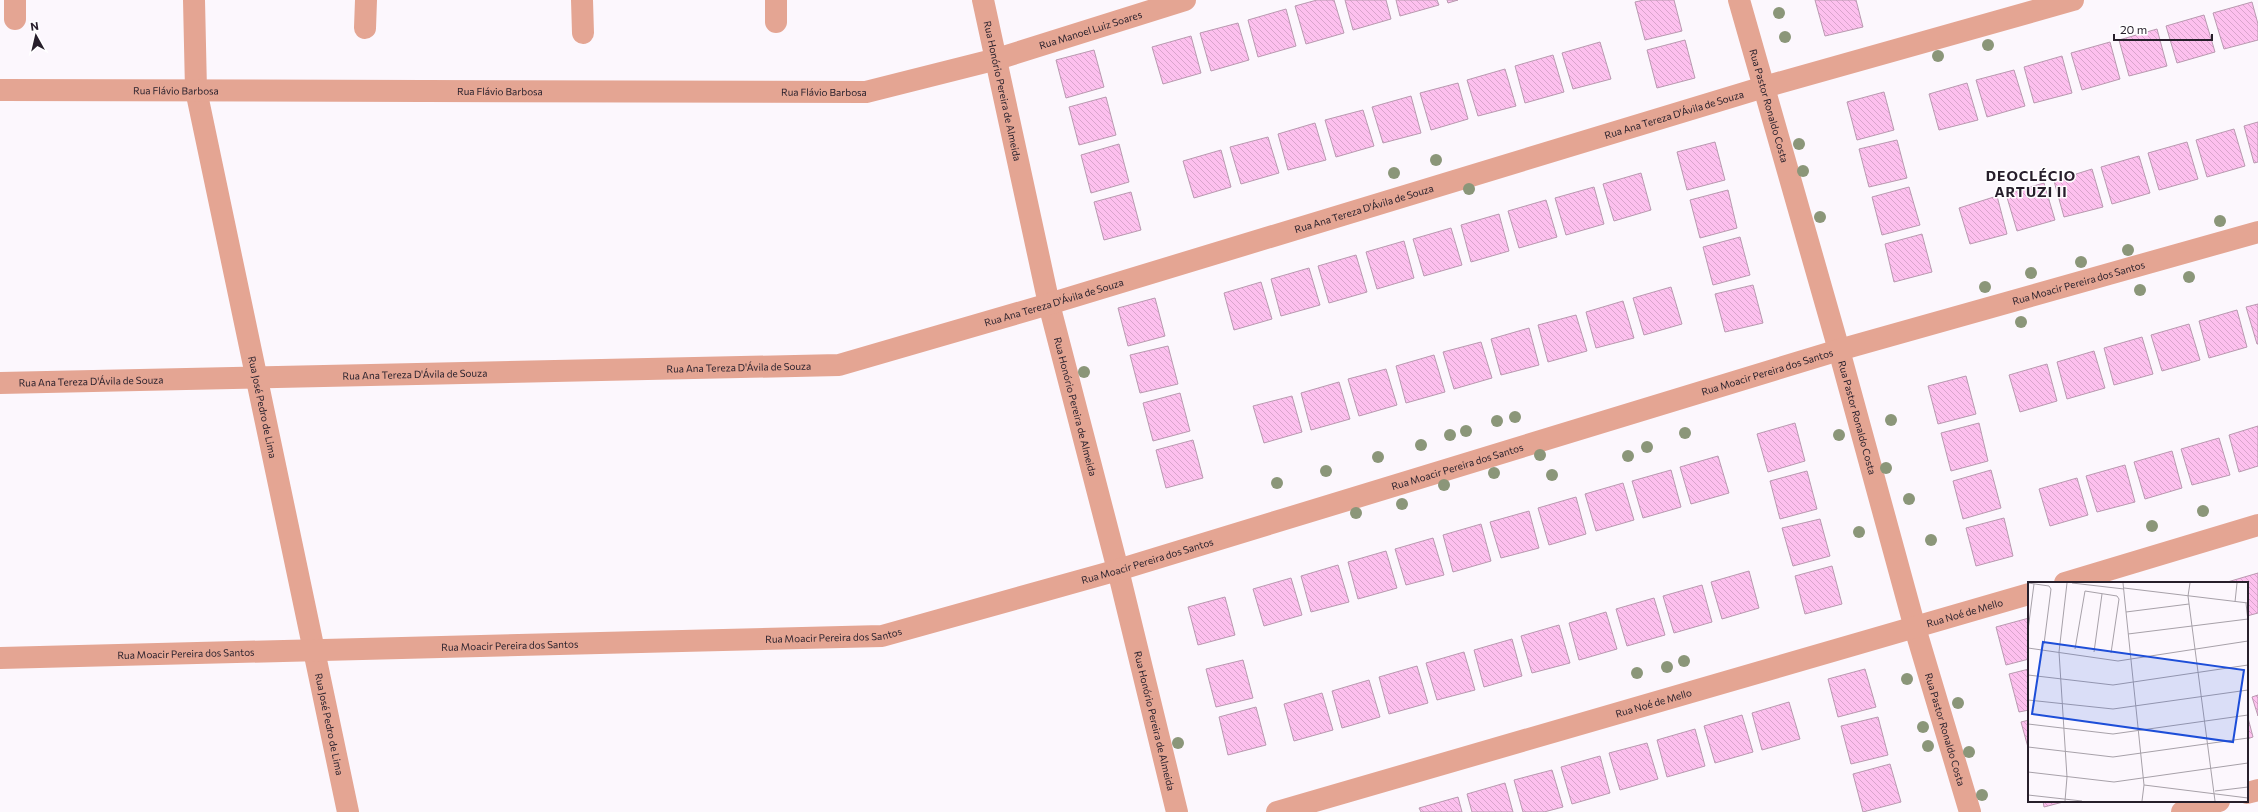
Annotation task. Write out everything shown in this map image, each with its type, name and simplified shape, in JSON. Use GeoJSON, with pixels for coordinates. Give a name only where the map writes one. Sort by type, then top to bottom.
{"type":"FeatureCollection","features":[{"type":"Feature","properties":{"kind":"street","name":"Rua José Pedro de Lima"},"geometry":{"type":"LineString","coordinates":[[194,0],[196,90],[348,812]]}},
{"type":"Feature","properties":{"kind":"street"},"geometry":{"type":"LineString","coordinates":[[365,28],[366,0]]}},
{"type":"Feature","properties":{"kind":"street"},"geometry":{"type":"LineString","coordinates":[[582,0],[583,32]]}},
{"type":"Feature","properties":{"kind":"street"},"geometry":{"type":"LineString","coordinates":[[776,0],[776,22]]}},
{"type":"Feature","properties":{"kind":"street","name":"Rua Honório Pereira de Almeida"},"geometry":{"type":"LineString","coordinates":[[983,0],[1049,304],[1118,570],[1177,812]]}},
{"type":"Feature","properties":{"kind":"street","name":"Rua Manoel Luiz Soares"},"geometry":{"type":"LineString","coordinates":[[997,59],[1185,0]]}},
{"type":"Feature","properties":{"kind":"street","name":"Rua Pastor Ronaldo Costa"},"geometry":{"type":"LineString","coordinates":[[1739,0],[1839,350],[1915,628],[1970,812]]}},
{"type":"Feature","properties":{"kind":"street","name":"Rua Ana Tereza D'Ávila de Souza"},"geometry":{"type":"LineString","coordinates":[[0,384],[839,365],[1049,304],[1764,87],[2073,0]]}},
{"type":"Feature","properties":{"kind":"street","name":"Rua Flávio Barbosa"},"geometry":{"type":"LineString","coordinates":[[0,90],[866,92],[997,59]]}},
{"type":"Feature","properties":{"kind":"street","name":"Rua Moacir Pereira dos Santos"},"geometry":{"type":"LineString","coordinates":[[0,658],[882,636],[1118,570],[1839,350],[2258,232]]}},
{"type":"Feature","properties":{"kind":"street"},"geometry":{"type":"LineString","coordinates":[[2068,582],[2258,525]]}},
{"type":"Feature","properties":{"kind":"street","name":"Rua Noé de Mello"},"geometry":{"type":"LineString","coordinates":[[1277,812],[2028,594]]}},
{"type":"Feature","properties":{"kind":"street"},"geometry":{"type":"LineString","coordinates":[[2248,793],[2258,790]]}},
{"type":"Feature","properties":{"kind":"street"},"geometry":{"type":"LineString","coordinates":[[2182,812],[2216,802]]}},
{"type":"Feature","properties":{"kind":"building"},"geometry":{"type":"Polygon","coordinates":[[[1317,0],[1334,0],[1344,33],[1306,44],[1295,6],[1317,0]]]}},
{"type":"Feature","properties":{"kind":"building"},"geometry":{"type":"Polygon","coordinates":[[[1345,0],[1386,0],[1391,19],[1353,30],[1345,0]]]}},
{"type":"Feature","properties":{"kind":"building"},"geometry":{"type":"Polygon","coordinates":[[[1396,0],[1437,0],[1439,5],[1400,16],[1396,0]]]}},
{"type":"Feature","properties":{"kind":"building"},"geometry":{"type":"Polygon","coordinates":[[[1447,0],[1458,0],[1448,3],[1447,0]]]}},
{"type":"Feature","properties":{"kind":"building"},"geometry":{"type":"Polygon","coordinates":[[[1644,0],[1674,0],[1682,31],[1645,40],[1635,2],[1644,0]]]}},
{"type":"Feature","properties":{"kind":"building"},"geometry":{"type":"Polygon","coordinates":[[[1815,0],[1856,0],[1863,27],[1825,36],[1815,0]]]}},
{"type":"Feature","properties":{"kind":"building"},"geometry":{"type":"Polygon","coordinates":[[[2252,2],[2258,24],[2258,40],[2224,49],[2213,13],[2252,2]]]}},
{"type":"Feature","properties":{"kind":"building"},"geometry":{"type":"Polygon","coordinates":[[[1286,9],[1296,46],[1258,57],[1248,20],[1286,9]]]}},
{"type":"Feature","properties":{"kind":"building"},"geometry":{"type":"Polygon","coordinates":[[[2204,15],[2215,52],[2177,63],[2166,26],[2204,15]]]}},
{"type":"Feature","properties":{"kind":"building"},"geometry":{"type":"Polygon","coordinates":[[[1238,23],[1249,60],[1211,71],[1200,33],[1238,23]]]}},
{"type":"Feature","properties":{"kind":"building"},"geometry":{"type":"Polygon","coordinates":[[[2157,29],[2167,66],[2129,76],[2119,40],[2157,29]]]}},
{"type":"Feature","properties":{"kind":"building"},"geometry":{"type":"Polygon","coordinates":[[[1191,36],[1201,73],[1163,84],[1152,47],[1191,36]]]}},
{"type":"Feature","properties":{"kind":"building"},"geometry":{"type":"Polygon","coordinates":[[[1685,40],[1695,78],[1657,88],[1647,50],[1685,40]]]}},
{"type":"Feature","properties":{"kind":"building"},"geometry":{"type":"Polygon","coordinates":[[[1600,42],[1611,79],[1573,89],[1562,53],[1600,42]]]}},
{"type":"Feature","properties":{"kind":"building"},"geometry":{"type":"Polygon","coordinates":[[[2110,42],[2120,79],[2082,90],[2071,53],[2110,42]]]}},
{"type":"Feature","properties":{"kind":"building"},"geometry":{"type":"Polygon","coordinates":[[[1094,50],[1104,87],[1066,98],[1056,60],[1094,50]]]}},
{"type":"Feature","properties":{"kind":"building"},"geometry":{"type":"Polygon","coordinates":[[[1553,55],[1564,92],[1525,103],[1515,66],[1553,55]]]}},
{"type":"Feature","properties":{"kind":"building"},"geometry":{"type":"Polygon","coordinates":[[[2062,56],[2072,93],[2034,103],[2024,67],[2062,56]]]}},
{"type":"Feature","properties":{"kind":"building"},"geometry":{"type":"Polygon","coordinates":[[[1505,69],[1516,106],[1478,116],[1467,80],[1505,69]]]}},
{"type":"Feature","properties":{"kind":"building"},"geometry":{"type":"Polygon","coordinates":[[[2014,70],[2025,106],[1987,117],[1976,80],[2014,70]]]}},
{"type":"Feature","properties":{"kind":"building"},"geometry":{"type":"Polygon","coordinates":[[[1458,83],[1468,119],[1431,130],[1420,93],[1458,83]]]}},
{"type":"Feature","properties":{"kind":"building"},"geometry":{"type":"Polygon","coordinates":[[[1967,83],[1978,120],[1939,130],[1929,94],[1967,83]]]}},
{"type":"Feature","properties":{"kind":"building"},"geometry":{"type":"Polygon","coordinates":[[[1884,92],[1894,130],[1857,140],[1847,102],[1884,92]]]}},
{"type":"Feature","properties":{"kind":"building"},"geometry":{"type":"Polygon","coordinates":[[[1411,96],[1421,133],[1383,143],[1372,107],[1411,96]]]}},
{"type":"Feature","properties":{"kind":"building"},"geometry":{"type":"Polygon","coordinates":[[[1106,97],[1116,135],[1079,145],[1069,107],[1106,97]]]}},
{"type":"Feature","properties":{"kind":"building"},"geometry":{"type":"Polygon","coordinates":[[[1363,110],[1374,146],[1336,157],[1325,120],[1363,110]]]}},
{"type":"Feature","properties":{"kind":"building"},"geometry":{"type":"Polygon","coordinates":[[[2258,122],[2258,162],[2254,163],[2244,126],[2258,122]]]}},
{"type":"Feature","properties":{"kind":"building"},"geometry":{"type":"Polygon","coordinates":[[[1315,123],[1326,160],[1288,170],[1278,134],[1315,123]]]}},
{"type":"Feature","properties":{"kind":"building"},"geometry":{"type":"Polygon","coordinates":[[[2234,129],[2245,166],[2207,177],[2196,140],[2234,129]]]}},
{"type":"Feature","properties":{"kind":"building"},"geometry":{"type":"Polygon","coordinates":[[[1268,137],[1279,173],[1241,184],[1230,147],[1268,137]]]}},
{"type":"Feature","properties":{"kind":"building"},"geometry":{"type":"Polygon","coordinates":[[[1897,140],[1907,178],[1869,187],[1859,149],[1897,140]]]}},
{"type":"Feature","properties":{"kind":"building"},"geometry":{"type":"Polygon","coordinates":[[[1715,142],[1725,180],[1687,190],[1677,152],[1715,142]]]}},
{"type":"Feature","properties":{"kind":"building"},"geometry":{"type":"Polygon","coordinates":[[[2187,142],[2198,179],[2159,190],[2148,153],[2187,142]]]}},
{"type":"Feature","properties":{"kind":"building"},"geometry":{"type":"Polygon","coordinates":[[[1119,144],[1129,182],[1091,193],[1081,155],[1119,144]]]}},
{"type":"Feature","properties":{"kind":"building"},"geometry":{"type":"Polygon","coordinates":[[[1221,150],[1231,187],[1194,198],[1183,161],[1221,150]]]}},
{"type":"Feature","properties":{"kind":"building"},"geometry":{"type":"Polygon","coordinates":[[[2139,156],[2150,193],[2112,204],[2101,167],[2139,156]]]}},
{"type":"Feature","properties":{"kind":"building"},"geometry":{"type":"Polygon","coordinates":[[[2092,169],[2103,207],[2064,217],[2054,181],[2092,169]]]}},
{"type":"Feature","properties":{"kind":"building"},"geometry":{"type":"Polygon","coordinates":[[[1641,173],[1651,210],[1614,221],[1603,184],[1641,173]]]}},
{"type":"Feature","properties":{"kind":"building"},"geometry":{"type":"Polygon","coordinates":[[[2044,183],[2055,220],[2017,231],[2006,194],[2044,183]]]}},
{"type":"Feature","properties":{"kind":"building"},"geometry":{"type":"Polygon","coordinates":[[[1594,187],[1604,224],[1566,235],[1555,198],[1594,187]]]}},
{"type":"Feature","properties":{"kind":"building"},"geometry":{"type":"Polygon","coordinates":[[[1909,187],[1920,225],[1882,235],[1872,197],[1909,187]]]}},
{"type":"Feature","properties":{"kind":"building"},"geometry":{"type":"Polygon","coordinates":[[[1728,190],[1737,228],[1700,238],[1690,200],[1728,190]]]}},
{"type":"Feature","properties":{"kind":"building"},"geometry":{"type":"Polygon","coordinates":[[[1131,192],[1141,230],[1104,240],[1094,202],[1131,192]]]}},
{"type":"Feature","properties":{"kind":"building"},"geometry":{"type":"Polygon","coordinates":[[[1997,196],[2007,234],[1970,244],[1959,208],[1997,196]]]}},
{"type":"Feature","properties":{"kind":"building"},"geometry":{"type":"Polygon","coordinates":[[[1546,200],[1557,237],[1519,248],[1508,211],[1546,200]]]}},
{"type":"Feature","properties":{"kind":"building"},"geometry":{"type":"Polygon","coordinates":[[[1499,214],[1509,251],[1471,262],[1461,225],[1499,214]]]}},
{"type":"Feature","properties":{"kind":"building"},"geometry":{"type":"Polygon","coordinates":[[[1451,228],[1462,265],[1424,276],[1413,239],[1451,228]]]}},
{"type":"Feature","properties":{"kind":"building"},"geometry":{"type":"Polygon","coordinates":[[[1922,234],[1932,272],[1894,282],[1885,244],[1922,234]]]}},
{"type":"Feature","properties":{"kind":"building"},"geometry":{"type":"Polygon","coordinates":[[[1740,237],[1750,275],[1713,285],[1703,247],[1740,237]]]}},
{"type":"Feature","properties":{"kind":"building"},"geometry":{"type":"Polygon","coordinates":[[[1404,241],[1414,278],[1377,289],[1366,252],[1404,241]]]}},
{"type":"Feature","properties":{"kind":"building"},"geometry":{"type":"Polygon","coordinates":[[[1356,255],[1367,292],[1329,303],[1318,266],[1356,255]]]}},
{"type":"Feature","properties":{"kind":"building"},"geometry":{"type":"Polygon","coordinates":[[[1309,268],[1320,305],[1281,316],[1271,279],[1309,268]]]}},
{"type":"Feature","properties":{"kind":"building"},"geometry":{"type":"Polygon","coordinates":[[[1261,282],[1272,319],[1234,330],[1224,293],[1261,282]]]}},
{"type":"Feature","properties":{"kind":"building"},"geometry":{"type":"Polygon","coordinates":[[[1753,285],[1763,323],[1725,332],[1715,294],[1753,285]]]}},
{"type":"Feature","properties":{"kind":"building"},"geometry":{"type":"Polygon","coordinates":[[[1671,287],[1682,324],[1644,335],[1633,298],[1671,287]]]}},
{"type":"Feature","properties":{"kind":"building"},"geometry":{"type":"Polygon","coordinates":[[[1155,298],[1165,336],[1128,346],[1118,308],[1155,298]]]}},
{"type":"Feature","properties":{"kind":"building"},"geometry":{"type":"Polygon","coordinates":[[[1623,301],[1634,338],[1596,348],[1586,312],[1623,301]]]}},
{"type":"Feature","properties":{"kind":"building"},"geometry":{"type":"Polygon","coordinates":[[[2258,304],[2258,344],[2257,344],[2246,307],[2258,304]]]}},
{"type":"Feature","properties":{"kind":"building"},"geometry":{"type":"Polygon","coordinates":[[[2237,310],[2247,347],[2209,358],[2199,321],[2237,310]]]}},
{"type":"Feature","properties":{"kind":"building"},"geometry":{"type":"Polygon","coordinates":[[[1576,315],[1587,351],[1548,362],[1538,325],[1576,315]]]}},
{"type":"Feature","properties":{"kind":"building"},"geometry":{"type":"Polygon","coordinates":[[[2189,324],[2200,360],[2162,371],[2151,335],[2189,324]]]}},
{"type":"Feature","properties":{"kind":"building"},"geometry":{"type":"Polygon","coordinates":[[[1529,328],[1539,365],[1501,375],[1491,339],[1529,328]]]}},
{"type":"Feature","properties":{"kind":"building"},"geometry":{"type":"Polygon","coordinates":[[[2142,337],[2153,374],[2114,385],[2104,348],[2142,337]]]}},
{"type":"Feature","properties":{"kind":"building"},"geometry":{"type":"Polygon","coordinates":[[[1481,342],[1492,378],[1454,389],[1443,352],[1481,342]]]}},
{"type":"Feature","properties":{"kind":"building"},"geometry":{"type":"Polygon","coordinates":[[[1168,346],[1178,384],[1140,393],[1130,355],[1168,346]]]}},
{"type":"Feature","properties":{"kind":"building"},"geometry":{"type":"Polygon","coordinates":[[[2094,351],[2105,388],[2067,399],[2057,362],[2094,351]]]}},
{"type":"Feature","properties":{"kind":"building"},"geometry":{"type":"Polygon","coordinates":[[[1434,355],[1445,392],[1406,403],[1396,366],[1434,355]]]}},
{"type":"Feature","properties":{"kind":"building"},"geometry":{"type":"Polygon","coordinates":[[[2047,364],[2057,401],[2020,412],[2009,375],[2047,364]]]}},
{"type":"Feature","properties":{"kind":"building"},"geometry":{"type":"Polygon","coordinates":[[[1386,369],[1397,405],[1359,416],[1348,379],[1386,369]]]}},
{"type":"Feature","properties":{"kind":"building"},"geometry":{"type":"Polygon","coordinates":[[[1966,376],[1976,414],[1938,424],[1928,386],[1966,376]]]}},
{"type":"Feature","properties":{"kind":"building"},"geometry":{"type":"Polygon","coordinates":[[[1339,382],[1350,419],[1311,430],[1301,393],[1339,382]]]}},
{"type":"Feature","properties":{"kind":"building"},"geometry":{"type":"Polygon","coordinates":[[[1180,393],[1190,431],[1153,441],[1143,403],[1180,393]]]}},
{"type":"Feature","properties":{"kind":"building"},"geometry":{"type":"Polygon","coordinates":[[[1292,396],[1302,432],[1264,443],[1253,406],[1292,396]]]}},
{"type":"Feature","properties":{"kind":"building"},"geometry":{"type":"Polygon","coordinates":[[[1795,423],[1805,461],[1768,472],[1757,434],[1795,423]]]}},
{"type":"Feature","properties":{"kind":"building"},"geometry":{"type":"Polygon","coordinates":[[[1979,423],[1988,461],[1951,471],[1941,433],[1979,423]]]}},
{"type":"Feature","properties":{"kind":"building"},"geometry":{"type":"Polygon","coordinates":[[[2258,426],[2258,466],[2239,472],[2229,435],[2258,426]]]}},
{"type":"Feature","properties":{"kind":"building"},"geometry":{"type":"Polygon","coordinates":[[[2219,438],[2230,475],[2192,485],[2181,449],[2219,438]]]}},
{"type":"Feature","properties":{"kind":"building"},"geometry":{"type":"Polygon","coordinates":[[[1193,440],[1203,478],[1166,488],[1156,450],[1193,440]]]}},
{"type":"Feature","properties":{"kind":"building"},"geometry":{"type":"Polygon","coordinates":[[[2172,451],[2182,488],[2145,499],[2134,462],[2172,451]]]}},
{"type":"Feature","properties":{"kind":"building"},"geometry":{"type":"Polygon","coordinates":[[[1718,456],[1729,493],[1691,504],[1680,467],[1718,456]]]}},
{"type":"Feature","properties":{"kind":"building"},"geometry":{"type":"Polygon","coordinates":[[[2125,465],[2135,502],[2097,512],[2086,476],[2125,465]]]}},
{"type":"Feature","properties":{"kind":"building"},"geometry":{"type":"Polygon","coordinates":[[[1671,470],[1681,507],[1643,518],[1632,481],[1671,470]]]}},
{"type":"Feature","properties":{"kind":"building"},"geometry":{"type":"Polygon","coordinates":[[[1991,470],[2001,508],[1963,519],[1953,481],[1991,470]]]}},
{"type":"Feature","properties":{"kind":"building"},"geometry":{"type":"Polygon","coordinates":[[[1807,471],[1817,509],[1780,519],[1770,481],[1807,471]]]}},
{"type":"Feature","properties":{"kind":"building"},"geometry":{"type":"Polygon","coordinates":[[[2077,478],[2088,515],[2050,526],[2039,489],[2077,478]]]}},
{"type":"Feature","properties":{"kind":"building"},"geometry":{"type":"Polygon","coordinates":[[[1623,483],[1634,520],[1596,531],[1585,494],[1623,483]]]}},
{"type":"Feature","properties":{"kind":"building"},"geometry":{"type":"Polygon","coordinates":[[[1576,497],[1586,534],[1549,545],[1538,508],[1576,497]]]}},
{"type":"Feature","properties":{"kind":"building"},"geometry":{"type":"Polygon","coordinates":[[[1529,511],[1539,548],[1501,558],[1490,522],[1529,511]]]}},
{"type":"Feature","properties":{"kind":"building"},"geometry":{"type":"Polygon","coordinates":[[[2004,518],[2013,556],[1976,566],[1966,528],[2004,518]]]}},
{"type":"Feature","properties":{"kind":"building"},"geometry":{"type":"Polygon","coordinates":[[[1820,519],[1830,556],[1793,566],[1782,528],[1820,519]]]}},
{"type":"Feature","properties":{"kind":"building"},"geometry":{"type":"Polygon","coordinates":[[[1481,524],[1491,561],[1453,572],[1443,535],[1481,524]]]}},
{"type":"Feature","properties":{"kind":"building"},"geometry":{"type":"Polygon","coordinates":[[[1433,538],[1444,575],[1406,585],[1395,549],[1433,538]]]}},
{"type":"Feature","properties":{"kind":"building"},"geometry":{"type":"Polygon","coordinates":[[[1386,551],[1397,588],[1358,599],[1348,562],[1386,551]]]}},
{"type":"Feature","properties":{"kind":"building"},"geometry":{"type":"Polygon","coordinates":[[[1338,565],[1349,602],[1311,612],[1301,576],[1338,565]]]}},
{"type":"Feature","properties":{"kind":"building"},"geometry":{"type":"Polygon","coordinates":[[[1832,566],[1842,604],[1805,614],[1795,576],[1832,566]]]}},
{"type":"Feature","properties":{"kind":"building"},"geometry":{"type":"Polygon","coordinates":[[[1749,571],[1759,608],[1722,619],[1711,582],[1749,571]]]}},
{"type":"Feature","properties":{"kind":"building"},"geometry":{"type":"Polygon","coordinates":[[[2258,573],[2258,613],[2248,616],[2248,582],[2227,582],[2258,573]]]}},
{"type":"Feature","properties":{"kind":"building"},"geometry":{"type":"Polygon","coordinates":[[[1291,578],[1302,615],[1264,626],[1253,589],[1291,578]]]}},
{"type":"Feature","properties":{"kind":"building"},"geometry":{"type":"Polygon","coordinates":[[[1702,585],[1712,622],[1674,633],[1663,596],[1702,585]]]}},
{"type":"Feature","properties":{"kind":"building"},"geometry":{"type":"Polygon","coordinates":[[[1225,597],[1235,635],[1198,645],[1188,607],[1225,597]]]}},
{"type":"Feature","properties":{"kind":"building"},"geometry":{"type":"Polygon","coordinates":[[[1654,598],[1665,635],[1627,646],[1616,609],[1654,598]]]}},
{"type":"Feature","properties":{"kind":"building"},"geometry":{"type":"Polygon","coordinates":[[[1606,612],[1617,649],[1579,660],[1569,623],[1606,612]]]}},
{"type":"Feature","properties":{"kind":"building"},"geometry":{"type":"Polygon","coordinates":[[[2028,618],[2028,659],[2006,665],[1996,627],[2028,618]]]}},
{"type":"Feature","properties":{"kind":"building"},"geometry":{"type":"Polygon","coordinates":[[[1559,625],[1570,663],[1532,673],[1521,636],[1559,625]]]}},
{"type":"Feature","properties":{"kind":"building"},"geometry":{"type":"Polygon","coordinates":[[[1512,639],[1522,676],[1484,687],[1474,650],[1512,639]]]}},
{"type":"Feature","properties":{"kind":"building"},"geometry":{"type":"Polygon","coordinates":[[[1464,652],[1475,690],[1437,700],[1426,663],[1464,652]]]}},
{"type":"Feature","properties":{"kind":"building"},"geometry":{"type":"Polygon","coordinates":[[[1243,660],[1253,698],[1216,707],[1206,669],[1243,660]]]}},
{"type":"Feature","properties":{"kind":"building"},"geometry":{"type":"Polygon","coordinates":[[[1417,666],[1428,703],[1389,714],[1379,677],[1417,666]]]}},
{"type":"Feature","properties":{"kind":"building"},"geometry":{"type":"Polygon","coordinates":[[[1865,669],[1876,707],[1838,717],[1828,679],[1865,669]]]}},
{"type":"Feature","properties":{"kind":"building"},"geometry":{"type":"Polygon","coordinates":[[[2028,669],[2028,710],[2019,712],[2009,674],[2028,669]]]}},
{"type":"Feature","properties":{"kind":"building"},"geometry":{"type":"Polygon","coordinates":[[[1369,680],[1380,717],[1342,728],[1332,691],[1369,680]]]}},
{"type":"Feature","properties":{"kind":"building"},"geometry":{"type":"Polygon","coordinates":[[[1322,693],[1333,730],[1294,741],[1284,704],[1322,693]]]}},
{"type":"Feature","properties":{"kind":"building"},"geometry":{"type":"Polygon","coordinates":[[[2258,695],[2258,716],[2252,697],[2258,695]]]}},
{"type":"Feature","properties":{"kind":"building"},"geometry":{"type":"Polygon","coordinates":[[[1789,702],[1800,739],[1762,750],[1752,713],[1789,702]]]}},
{"type":"Feature","properties":{"kind":"building"},"geometry":{"type":"Polygon","coordinates":[[[1256,707],[1266,745],[1228,755],[1219,717],[1256,707]]]}},
{"type":"Feature","properties":{"kind":"building"},"geometry":{"type":"Polygon","coordinates":[[[1742,715],[1753,752],[1715,763],[1704,726],[1742,715]]]}},
{"type":"Feature","properties":{"kind":"building"},"geometry":{"type":"Polygon","coordinates":[[[1878,717],[1888,755],[1851,764],[1841,726],[1878,717]]]}},
{"type":"Feature","properties":{"kind":"building"},"geometry":{"type":"Polygon","coordinates":[[[2248,718],[2253,737],[2248,739],[2248,718]]]}},
{"type":"Feature","properties":{"kind":"building"},"geometry":{"type":"Polygon","coordinates":[[[2028,720],[2028,747],[2021,722],[2028,720]]]}},
{"type":"Feature","properties":{"kind":"building"},"geometry":{"type":"Polygon","coordinates":[[[1695,729],[1705,766],[1667,777],[1657,740],[1695,729]]]}},
{"type":"Feature","properties":{"kind":"building"},"geometry":{"type":"Polygon","coordinates":[[[1647,743],[1658,779],[1620,790],[1609,753],[1647,743]]]}},
{"type":"Feature","properties":{"kind":"building"},"geometry":{"type":"Polygon","coordinates":[[[1600,756],[1610,793],[1572,804],[1561,767],[1600,756]]]}},
{"type":"Feature","properties":{"kind":"building"},"geometry":{"type":"Polygon","coordinates":[[[1890,764],[1901,802],[1863,812],[1853,774],[1890,764]]]}},
{"type":"Feature","properties":{"kind":"building"},"geometry":{"type":"Polygon","coordinates":[[[1552,770],[1563,807],[1544,812],[1523,812],[1514,780],[1552,770]]]}},
{"type":"Feature","properties":{"kind":"building"},"geometry":{"type":"Polygon","coordinates":[[[1505,783],[1513,812],[1472,812],[1467,794],[1505,783]]]}},
{"type":"Feature","properties":{"kind":"building"},"geometry":{"type":"Polygon","coordinates":[[[1458,797],[1462,812],[1421,812],[1419,808],[1458,797]]]}},
{"type":"Feature","properties":{"kind":"building"},"geometry":{"type":"Polygon","coordinates":[[[2043,802],[2063,802],[2044,807],[2043,802]]]}},
{"type":"Feature","properties":{"kind":"district","name":"DEOCLÉCIO ARTUZI II"},"geometry":{"type":"Point","coordinates":[2031,184]}}]}
